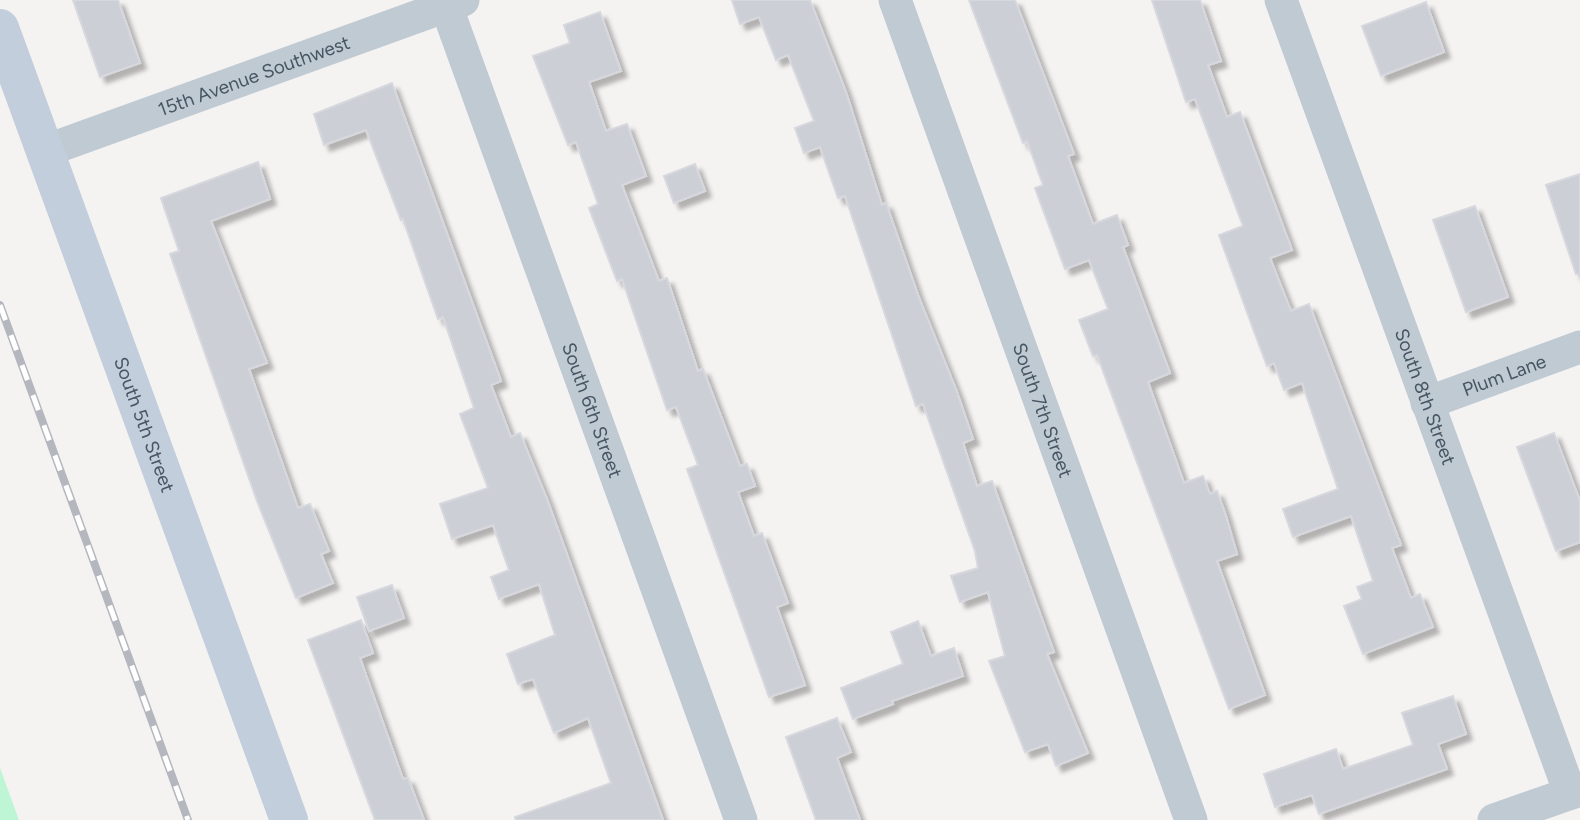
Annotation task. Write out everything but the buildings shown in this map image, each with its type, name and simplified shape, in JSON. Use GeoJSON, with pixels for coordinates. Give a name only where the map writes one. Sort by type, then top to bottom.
{"type":"FeatureCollection","features":[{"type":"Feature","properties":{"kind":"main road","name":"South 5th Street"},"geometry":{"type":"LineString","coordinates":[[0,28],[289,820]]}},
{"type":"Feature","properties":{"kind":"street","name":"South 7th Street"},"geometry":{"type":"LineString","coordinates":[[895,0],[1191,820]]}},
{"type":"Feature","properties":{"kind":"street","name":"South 8th Street"},"geometry":{"type":"LineString","coordinates":[[1281,0],[1427,403],[1575,792]]}},
{"type":"Feature","properties":{"kind":"street","name":"15th Avenue Southwest"},"geometry":{"type":"LineString","coordinates":[[45,151],[451,2]]}},
{"type":"Feature","properties":{"kind":"street","name":"South 6th Street"},"geometry":{"type":"LineString","coordinates":[[451,2],[741,820]]}},
{"type":"Feature","properties":{"kind":"street","name":"Plum Lane"},"geometry":{"type":"LineString","coordinates":[[1427,403],[1580,347]]}},
{"type":"Feature","properties":{"kind":"street"},"geometry":{"type":"LineString","coordinates":[[1494,820],[1575,792]]}},
{"type":"Feature","properties":{"kind":"green space"},"geometry":{"type":"Polygon","coordinates":[[[0,768],[19,820],[0,820],[0,768]]]}},
{"type":"Feature","properties":{"kind":"railway"},"geometry":{"type":"LineString","coordinates":[[0,305],[188,820]]}}]}
